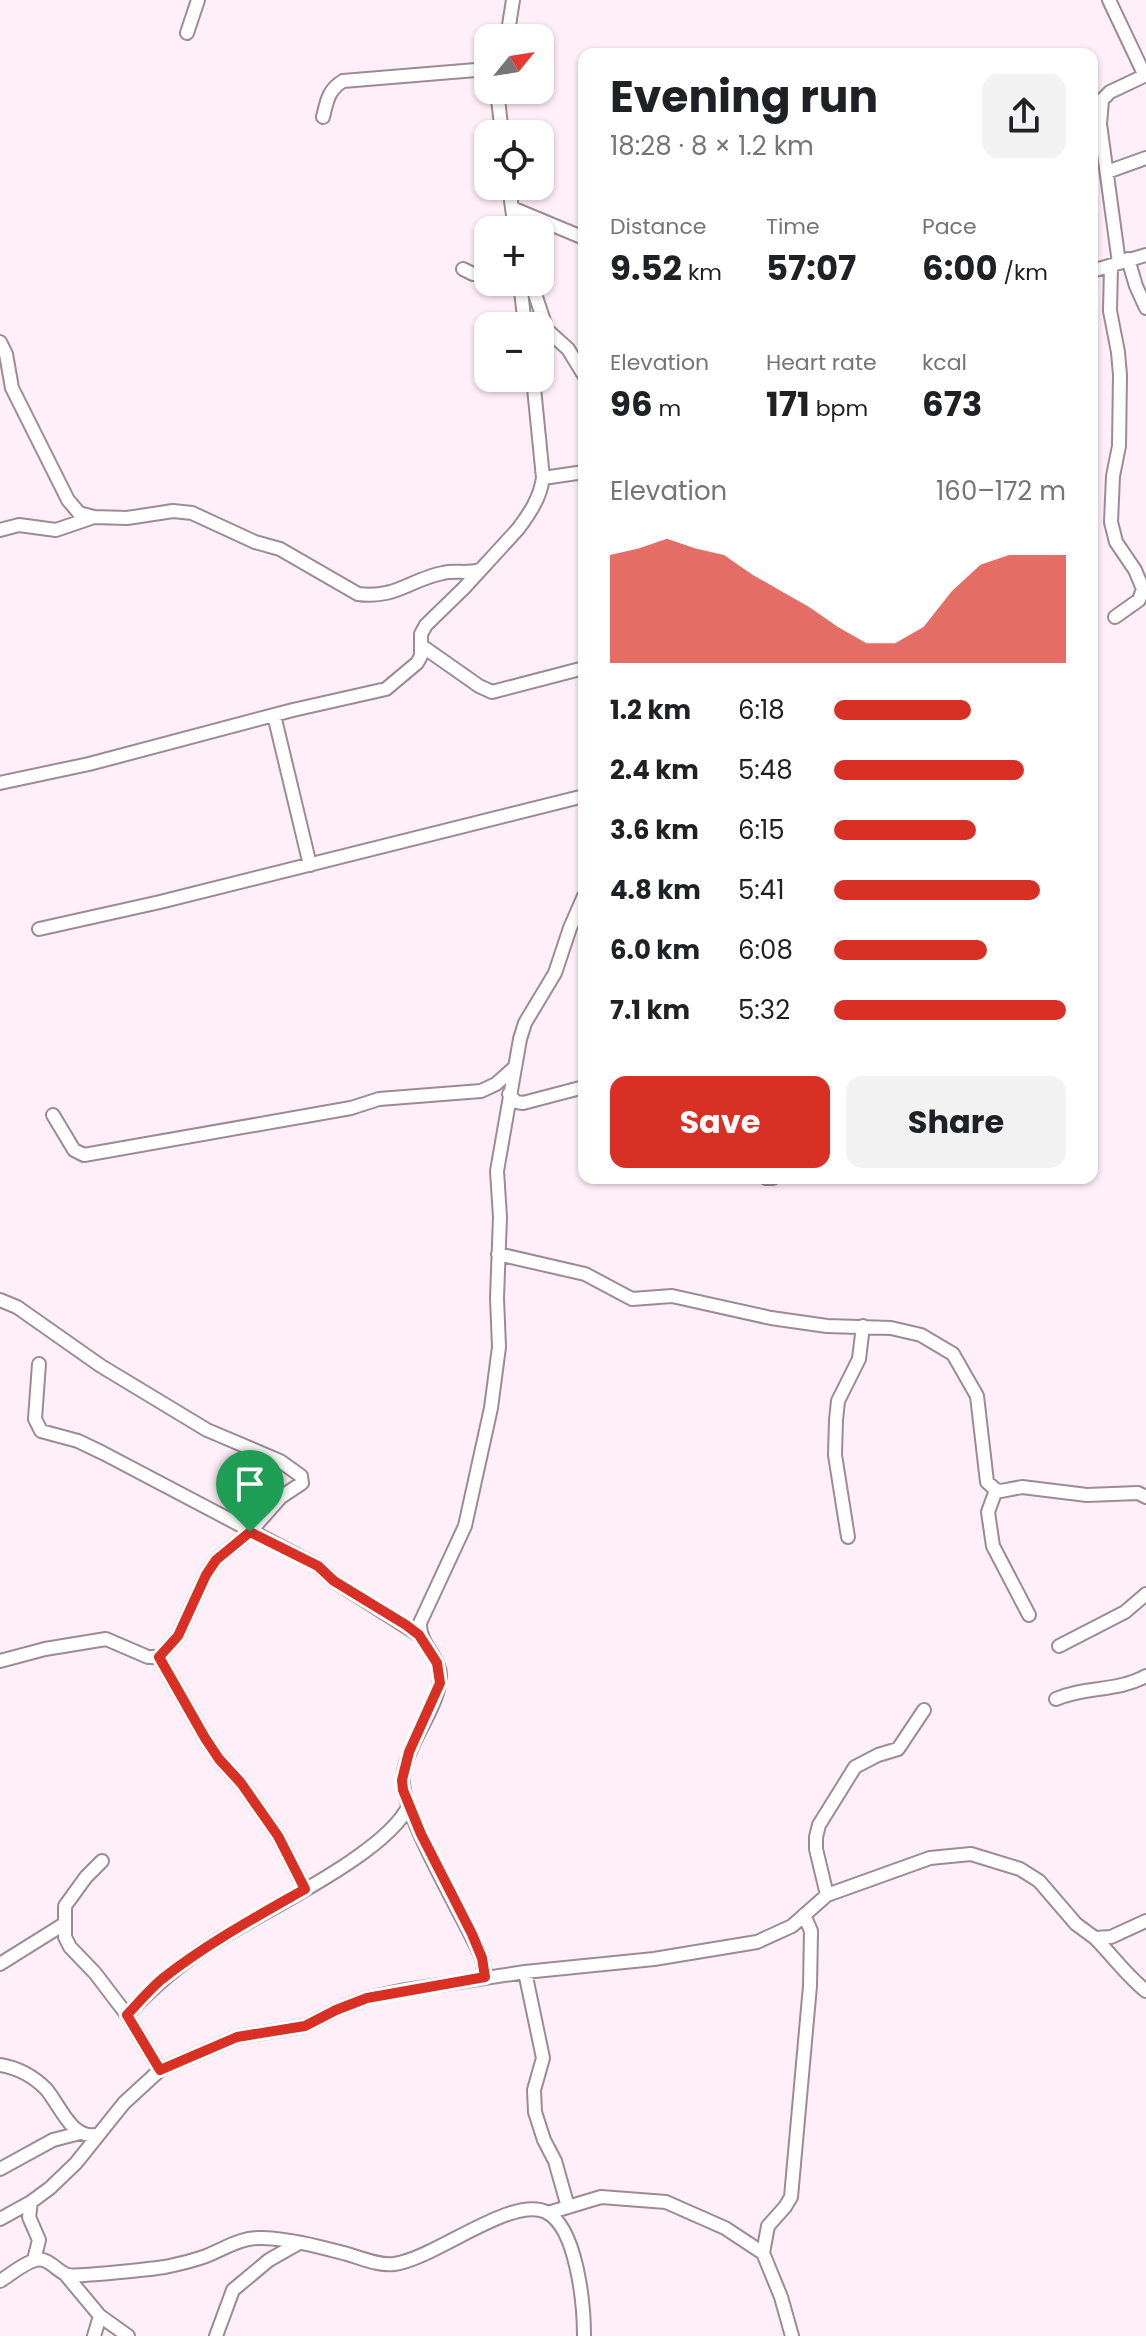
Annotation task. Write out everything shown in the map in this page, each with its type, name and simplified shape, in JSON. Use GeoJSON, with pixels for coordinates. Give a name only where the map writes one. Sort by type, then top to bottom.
{"type":"FeatureCollection","features":[{"type":"Feature","properties":{"kind":"street"},"geometry":{"type":"LineString","coordinates":[[187,33],[198,0]]}},
{"type":"Feature","properties":{"kind":"street"},"geometry":{"type":"LineString","coordinates":[[509,24],[513,0]]}},
{"type":"Feature","properties":{"kind":"street"},"geometry":{"type":"LineString","coordinates":[[1109,0],[1145,75],[1110,92],[1102,100],[1100,124],[1119,263],[1110,311],[1120,375],[1119,446],[1113,476],[1111,522],[1116,542],[1135,570],[1143,589],[1139,600],[1115,617]]}},
{"type":"Feature","properties":{"kind":"street"},"geometry":{"type":"LineString","coordinates":[[323,117],[329,94],[334,86],[343,81],[474,70]]}},
{"type":"Feature","properties":{"kind":"street"},"geometry":{"type":"LineString","coordinates":[[1107,172],[1146,158]]}},
{"type":"Feature","properties":{"kind":"street"},"geometry":{"type":"LineString","coordinates":[[511,200],[513,216]]}},
{"type":"Feature","properties":{"kind":"street"},"geometry":{"type":"LineString","coordinates":[[512,208],[578,236]]}},
{"type":"Feature","properties":{"kind":"street"},"geometry":{"type":"LineString","coordinates":[[1098,269],[1146,255]]}},
{"type":"Feature","properties":{"kind":"street"},"geometry":{"type":"LineString","coordinates":[[1119,263],[1146,308]]}},
{"type":"Feature","properties":{"kind":"street"},"geometry":{"type":"LineString","coordinates":[[463,269],[474,274]]}},
{"type":"Feature","properties":{"kind":"street"},"geometry":{"type":"LineString","coordinates":[[536,296],[547,330],[568,349],[578,365]]}},
{"type":"Feature","properties":{"kind":"street"},"geometry":{"type":"LineString","coordinates":[[0,342],[6,354],[12,388],[68,500],[79,513],[94,517],[127,518],[173,511],[192,513],[255,542],[280,549],[358,594],[402,590],[427,577],[482,569]]}},
{"type":"Feature","properties":{"kind":"street"},"geometry":{"type":"LineString","coordinates":[[0,783],[89,764],[344,697],[386,689],[417,663],[423,629],[528,516],[541,492],[543,478],[534,392]]}},
{"type":"Feature","properties":{"kind":"street"},"geometry":{"type":"LineString","coordinates":[[543,478],[578,473]]}},
{"type":"Feature","properties":{"kind":"street"},"geometry":{"type":"LineString","coordinates":[[0,530],[19,525],[56,530],[94,517]]}},
{"type":"Feature","properties":{"kind":"street"},"geometry":{"type":"LineString","coordinates":[[422,646],[492,692],[578,670]]}},
{"type":"Feature","properties":{"kind":"street"},"geometry":{"type":"LineString","coordinates":[[274,715],[310,865]]}},
{"type":"Feature","properties":{"kind":"street"},"geometry":{"type":"LineString","coordinates":[[39,929],[578,798]]}},
{"type":"Feature","properties":{"kind":"street"},"geometry":{"type":"LineString","coordinates":[[419,1635],[425,1608],[465,1526],[485,1438],[499,1347],[500,1217],[497,1171],[509,1094],[525,1023],[555,973],[578,910]]}},
{"type":"Feature","properties":{"kind":"street"},"geometry":{"type":"LineString","coordinates":[[53,1115],[74,1150],[84,1155],[351,1108],[379,1099],[481,1091],[496,1084],[515,1067]]}},
{"type":"Feature","properties":{"kind":"street"},"geometry":{"type":"LineString","coordinates":[[509,1094],[516,1102],[523,1103],[578,1089]]}},
{"type":"Feature","properties":{"kind":"street"},"geometry":{"type":"LineString","coordinates":[[498,1254],[585,1274],[632,1299],[672,1296],[771,1318],[827,1326],[891,1328],[921,1335],[953,1354],[977,1396],[987,1482],[996,1490],[1022,1487],[1087,1495],[1138,1493],[1146,1497]]}},
{"type":"Feature","properties":{"kind":"street"},"geometry":{"type":"LineString","coordinates":[[0,1300],[17,1307],[101,1366],[207,1430],[280,1461],[301,1476],[302,1483],[281,1497],[250,1532],[216,1560],[178,1636],[159,1657],[148,1657],[106,1639],[29,1652],[0,1661]]}},
{"type":"Feature","properties":{"kind":"street"},"geometry":{"type":"LineString","coordinates":[[848,1537],[835,1455],[836,1420],[838,1401],[859,1359],[863,1326]]}},
{"type":"Feature","properties":{"kind":"street"},"geometry":{"type":"LineString","coordinates":[[39,1364],[35,1419],[41,1431],[78,1441],[103,1453],[318,1566],[334,1581],[419,1635],[437,1663],[440,1676],[438,1689],[416,1736],[402,1780],[421,1834],[472,1934],[482,1958],[485,1977]]}},
{"type":"Feature","properties":{"kind":"street"},"geometry":{"type":"LineString","coordinates":[[996,1490],[988,1512],[993,1546],[1029,1615]]}},
{"type":"Feature","properties":{"kind":"street"},"geometry":{"type":"LineString","coordinates":[[1059,1646],[1125,1612],[1146,1594]]}},
{"type":"Feature","properties":{"kind":"street"},"geometry":{"type":"LineString","coordinates":[[159,1657],[205,1738],[278,1836],[305,1889]]}},
{"type":"Feature","properties":{"kind":"street"},"geometry":{"type":"LineString","coordinates":[[1056,1699],[1071,1692],[1118,1686],[1146,1676]]}},
{"type":"Feature","properties":{"kind":"street"},"geometry":{"type":"LineString","coordinates":[[827,1895],[816,1849],[819,1825],[855,1767],[898,1749],[924,1710]]}},
{"type":"Feature","properties":{"kind":"street"},"geometry":{"type":"LineString","coordinates":[[127,2015],[159,1981],[180,1965],[305,1889],[389,1833],[409,1805]]}},
{"type":"Feature","properties":{"kind":"street"},"geometry":{"type":"LineString","coordinates":[[0,2219],[31,2202],[76,2163],[124,2103],[160,2070],[237,2037],[305,2026],[367,1998],[485,1977],[654,1959],[746,1944],[781,1933],[827,1895],[930,1858],[971,1854],[1020,1869],[1039,1881],[1076,1924],[1095,1938],[1115,1958],[1124,1973],[1146,1991]]}},
{"type":"Feature","properties":{"kind":"street"},"geometry":{"type":"LineString","coordinates":[[102,1861],[65,1906],[65,1937],[127,2015],[160,2070]]}},
{"type":"Feature","properties":{"kind":"street"},"geometry":{"type":"LineString","coordinates":[[792,2336],[781,2297],[763,2253],[768,2226],[791,2197],[810,1971],[811,1931],[804,1915]]}},
{"type":"Feature","properties":{"kind":"street"},"geometry":{"type":"LineString","coordinates":[[1095,1938],[1111,1937],[1146,1921]]}},
{"type":"Feature","properties":{"kind":"street"},"geometry":{"type":"LineString","coordinates":[[0,1964],[64,1924]]}},
{"type":"Feature","properties":{"kind":"street"},"geometry":{"type":"LineString","coordinates":[[525,1972],[543,2058],[534,2090],[535,2112],[555,2161],[568,2207]]}},
{"type":"Feature","properties":{"kind":"street"},"geometry":{"type":"LineString","coordinates":[[0,2065],[17,2069],[36,2080],[80,2133],[87,2137],[96,2135]]}},
{"type":"Feature","properties":{"kind":"street"},"geometry":{"type":"LineString","coordinates":[[0,2169],[53,2140],[80,2133]]}},
{"type":"Feature","properties":{"kind":"street"},"geometry":{"type":"LineString","coordinates":[[548,2213],[601,2197],[666,2202],[725,2228],[763,2253]]}},
{"type":"Feature","properties":{"kind":"street"},"geometry":{"type":"LineString","coordinates":[[31,2202],[29,2217],[39,2240],[34,2260]]}},
{"type":"Feature","properties":{"kind":"street"},"geometry":{"type":"LineString","coordinates":[[65,2274],[85,2275],[163,2267],[205,2256],[244,2239],[264,2238],[395,2264],[504,2215],[531,2209],[548,2213],[559,2222],[570,2248],[580,2283],[584,2336]]}},
{"type":"Feature","properties":{"kind":"street"},"geometry":{"type":"LineString","coordinates":[[216,2336],[233,2290],[269,2260],[299,2243]]}},
{"type":"Feature","properties":{"kind":"street"},"geometry":{"type":"LineString","coordinates":[[0,2281],[34,2260],[47,2261],[65,2274],[100,2316],[128,2336]]}},
{"type":"Feature","properties":{"kind":"street"},"geometry":{"type":"LineString","coordinates":[[94,2336],[100,2316]]}},
{"type":"Feature","properties":{"kind":"route"},"geometry":{"type":"LineString","coordinates":[[250,1532],[318,1566],[334,1581],[406,1625],[419,1635],[437,1663],[440,1683],[409,1752],[402,1780],[403,1790],[421,1834],[472,1934],[482,1958],[485,1977],[367,1998],[305,2026],[237,2037],[160,2070],[127,2015],[159,1981],[180,1965],[305,1889],[278,1836],[205,1738],[159,1657],[178,1636],[216,1560],[250,1532]]}}]}
